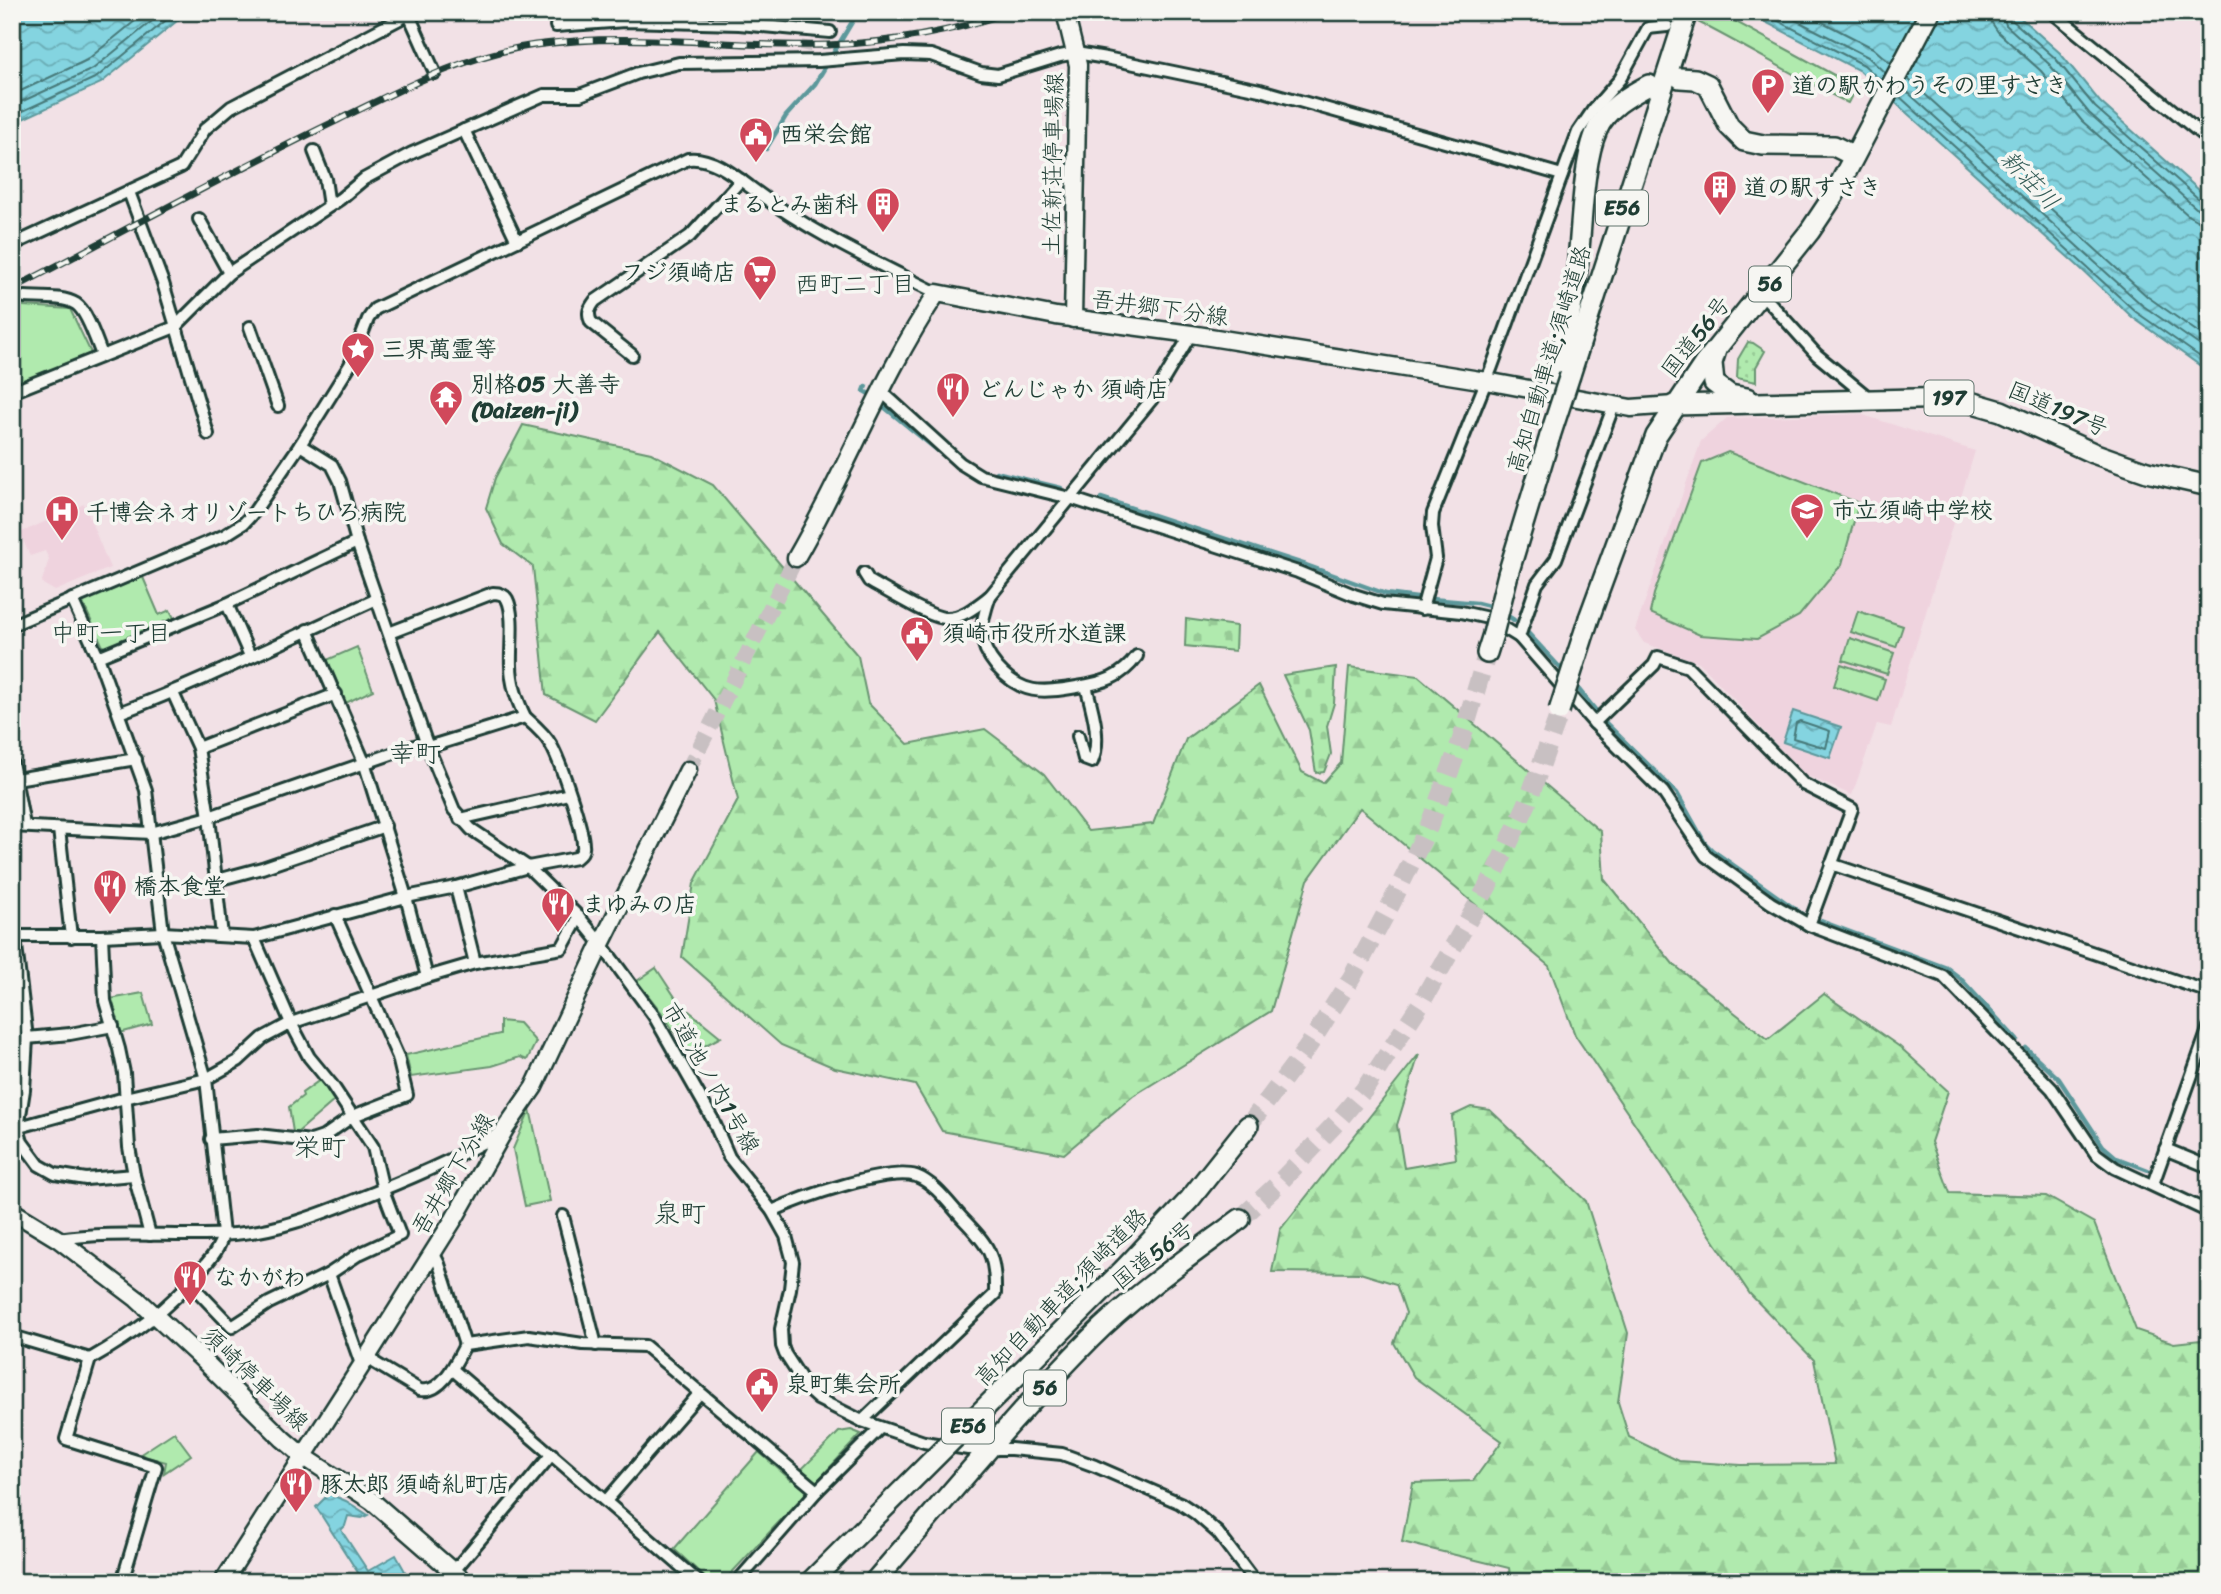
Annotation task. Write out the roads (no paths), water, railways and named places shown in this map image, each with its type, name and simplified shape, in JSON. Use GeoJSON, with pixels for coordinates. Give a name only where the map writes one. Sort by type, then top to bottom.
{"type":"FeatureCollection","features":[{"type":"Feature","properties":{"kind":"highway","name":"E56"},"geometry":{"type":"LineString","coordinates":[[1672,34],[1687,12]]}},
{"type":"Feature","properties":{"kind":"highway","name":"国道56号"},"geometry":{"type":"LineString","coordinates":[[1558,715],[1589,618],[1656,436],[1674,405],[1716,349],[1817,222],[1930,12]]}},
{"type":"Feature","properties":{"kind":"highway","name":"高知自動車道;須崎道路"},"geometry":{"type":"LineString","coordinates":[[1563,375],[1672,34]]}},
{"type":"Feature","properties":{"kind":"highway"},"geometry":{"type":"LineString","coordinates":[[1680,78],[1695,79],[1708,85],[1729,126],[1744,141],[1763,145],[1834,146],[1854,156]]}},
{"type":"Feature","properties":{"kind":"highway"},"geometry":{"type":"LineString","coordinates":[[1487,653],[1563,375],[1590,151],[1597,130],[1613,107],[1649,85]]}},
{"type":"Feature","properties":{"kind":"highway"},"geometry":{"type":"LineString","coordinates":[[1716,349],[1712,378],[1723,391],[1739,398],[1780,401]]}},
{"type":"Feature","properties":{"kind":"highway","name":"国道197号"},"geometry":{"type":"LineString","coordinates":[[1674,405],[1942,397],[1970,400],[2001,411],[2093,453],[2147,472],[2209,486]]}},
{"type":"Feature","properties":{"kind":"highway","name":"高知自動車道;須崎道路"},"geometry":{"type":"LineString","coordinates":[[810,1582],[1125,1268],[1190,1199],[1248,1126]]}},
{"type":"Feature","properties":{"kind":"highway","name":"国道56号"},"geometry":{"type":"LineString","coordinates":[[874,1582],[989,1449],[1091,1339],[1155,1282],[1240,1219]]}},
{"type":"Feature","properties":{"kind":"main road","name":"土佐新荘停車場線"},"geometry":{"type":"LineString","coordinates":[[1065,12],[1079,65],[1073,319]]}},
{"type":"Feature","properties":{"kind":"main road","name":"吾井郷下分線"},"geometry":{"type":"LineString","coordinates":[[937,293],[1073,319],[1191,334],[1486,381],[1631,408],[1674,405]]}},
{"type":"Feature","properties":{"kind":"main road"},"geometry":{"type":"LineString","coordinates":[[796,558],[815,526],[881,391],[937,293]]}},
{"type":"Feature","properties":{"kind":"main road","name":"吾井郷下分線"},"geometry":{"type":"LineString","coordinates":[[223,1582],[433,1252],[505,1129],[534,1087],[601,944],[688,770]]}},
{"type":"Feature","properties":{"kind":"main road","name":"須崎停車場線"},"geometry":{"type":"LineString","coordinates":[[12,1212],[58,1239],[114,1281],[156,1317],[283,1439],[303,1456],[372,1501],[459,1577]]}},
{"type":"Feature","properties":{"kind":"street"},"geometry":{"type":"LineString","coordinates":[[2052,12],[2209,140]]}},
{"type":"Feature","properties":{"kind":"street"},"geometry":{"type":"LineString","coordinates":[[12,245],[181,167],[205,129],[231,107],[411,14],[435,73]]}},
{"type":"Feature","properties":{"kind":"street"},"geometry":{"type":"LineString","coordinates":[[555,26],[741,18],[809,34],[830,32]]}},
{"type":"Feature","properties":{"kind":"street"},"geometry":{"type":"LineString","coordinates":[[1422,609],[1436,558],[1433,513],[1486,381],[1578,132],[1620,79],[1648,28],[1672,34]]}},
{"type":"Feature","properties":{"kind":"street"},"geometry":{"type":"LineString","coordinates":[[12,392],[175,327],[229,272],[329,206],[364,179],[412,153],[544,95],[580,95],[638,72],[679,63],[804,56],[819,61],[904,54],[931,55],[981,74],[998,75],[1060,55],[1076,53],[1260,90],[1562,175]]}},
{"type":"Feature","properties":{"kind":"street"},"geometry":{"type":"LineString","coordinates":[[464,130],[517,241]]}},
{"type":"Feature","properties":{"kind":"street"},"geometry":{"type":"LineString","coordinates":[[314,151],[325,179],[329,206]]}},
{"type":"Feature","properties":{"kind":"street"},"geometry":{"type":"LineString","coordinates":[[12,625],[225,535],[244,523],[300,445],[350,365],[368,319],[375,309],[688,159],[706,160],[741,180],[811,228],[937,293]]}},
{"type":"Feature","properties":{"kind":"street"},"geometry":{"type":"LineString","coordinates":[[632,355],[592,322],[588,316],[590,309],[595,302],[690,236],[741,180]]}},
{"type":"Feature","properties":{"kind":"street"},"geometry":{"type":"LineString","coordinates":[[129,192],[163,283],[208,435]]}},
{"type":"Feature","properties":{"kind":"street"},"geometry":{"type":"LineString","coordinates":[[199,219],[229,272]]}},
{"type":"Feature","properties":{"kind":"street"},"geometry":{"type":"LineString","coordinates":[[1762,294],[1817,355],[1871,400]]}},
{"type":"Feature","properties":{"kind":"street"},"geometry":{"type":"LineString","coordinates":[[25,297],[76,304],[85,317],[102,355]]}},
{"type":"Feature","properties":{"kind":"street"},"geometry":{"type":"LineString","coordinates":[[250,327],[278,406]]}},
{"type":"Feature","properties":{"kind":"street"},"geometry":{"type":"LineString","coordinates":[[864,573],[869,581],[945,618],[973,609],[990,596],[1152,399],[1191,334]]}},
{"type":"Feature","properties":{"kind":"street"},"geometry":{"type":"LineString","coordinates":[[881,391],[970,470],[988,478],[1070,498],[1298,572],[1383,604],[1461,612],[1488,618],[1519,637],[1594,723],[1664,792],[1706,856],[1771,903],[1810,925],[1943,976],[2052,1088],[2096,1154],[2115,1168],[2209,1212]]}},
{"type":"Feature","properties":{"kind":"street"},"geometry":{"type":"LineString","coordinates":[[1519,637],[1536,584],[1556,559],[1614,405]]}},
{"type":"Feature","properties":{"kind":"street"},"geometry":{"type":"LineString","coordinates":[[300,445],[332,466],[340,481],[357,542],[427,745],[460,819],[569,794]]}},
{"type":"Feature","properties":{"kind":"street"},"geometry":{"type":"LineString","coordinates":[[99,657],[227,604],[357,542]]}},
{"type":"Feature","properties":{"kind":"street"},"geometry":{"type":"LineString","coordinates":[[14,936],[163,933],[254,938],[406,897],[576,858],[582,853],[584,846],[581,833],[551,744],[525,717],[515,695],[508,600],[502,594],[493,593],[389,633]]}},
{"type":"Feature","properties":{"kind":"street"},"geometry":{"type":"LineString","coordinates":[[990,596],[982,622],[983,648],[1007,679],[1016,685],[1035,690],[1086,686],[1123,673],[1138,656]]}},
{"type":"Feature","properties":{"kind":"street"},"geometry":{"type":"LineString","coordinates":[[72,599],[99,657],[146,790],[163,933],[206,1079],[223,1234],[220,1248],[156,1317],[90,1359],[66,1439],[156,1467],[122,1582]]}},
{"type":"Feature","properties":{"kind":"street"},"geometry":{"type":"LineString","coordinates":[[120,713],[173,693],[377,599]]}},
{"type":"Feature","properties":{"kind":"street"},"geometry":{"type":"LineString","coordinates":[[227,604],[250,656]]}},
{"type":"Feature","properties":{"kind":"street"},"geometry":{"type":"LineString","coordinates":[[307,630],[364,762],[406,897],[427,977]]}},
{"type":"Feature","properties":{"kind":"street"},"geometry":{"type":"LineString","coordinates":[[1594,723],[1654,665],[1658,657],[1688,667],[1803,784],[1852,809],[1810,925]]}},
{"type":"Feature","properties":{"kind":"street"},"geometry":{"type":"LineString","coordinates":[[1078,736],[1084,759],[1091,762],[1094,758],[1096,728],[1086,686]]}},
{"type":"Feature","properties":{"kind":"street"},"geometry":{"type":"LineString","coordinates":[[173,693],[198,748],[209,817],[222,936]]}},
{"type":"Feature","properties":{"kind":"street"},"geometry":{"type":"LineString","coordinates":[[198,748],[335,694]]}},
{"type":"Feature","properties":{"kind":"street"},"geometry":{"type":"LineString","coordinates":[[12,762],[16,779],[18,826],[151,833],[209,817],[364,762],[525,717]]}},
{"type":"Feature","properties":{"kind":"street"},"geometry":{"type":"LineString","coordinates":[[16,779],[136,759]]}},
{"type":"Feature","properties":{"kind":"street","name":"市道池ノ内1号線"},"geometry":{"type":"LineString","coordinates":[[460,819],[528,867],[579,917],[654,1016],[713,1120],[729,1157],[772,1211],[786,1236],[793,1262],[781,1329],[785,1354],[818,1399],[862,1421],[924,1442],[968,1449],[1062,1454],[1095,1466],[1180,1503],[1218,1533],[1255,1582]]}},
{"type":"Feature","properties":{"kind":"street"},"geometry":{"type":"LineString","coordinates":[[217,880],[262,868],[385,826]]}},
{"type":"Feature","properties":{"kind":"street"},"geometry":{"type":"LineString","coordinates":[[59,829],[71,936]]}},
{"type":"Feature","properties":{"kind":"street"},"geometry":{"type":"LineString","coordinates":[[1831,864],[2209,992]]}},
{"type":"Feature","properties":{"kind":"street"},"geometry":{"type":"LineString","coordinates":[[456,887],[475,963]]}},
{"type":"Feature","properties":{"kind":"street"},"geometry":{"type":"LineString","coordinates":[[12,912],[27,1038],[24,1090],[15,1129],[28,1153],[39,1165],[55,1174],[86,1179],[134,1175]]}},
{"type":"Feature","properties":{"kind":"street"},"geometry":{"type":"LineString","coordinates":[[211,1139],[258,1135],[312,1141],[323,1137],[353,1116],[407,1095],[398,1058],[335,915]]}},
{"type":"Feature","properties":{"kind":"street"},"geometry":{"type":"LineString","coordinates":[[15,1129],[125,1098],[206,1079],[238,1060],[263,1038],[290,1023],[427,977],[475,963],[562,948],[579,917]]}},
{"type":"Feature","properties":{"kind":"street"},"geometry":{"type":"LineString","coordinates":[[102,936],[105,1001],[124,1073],[134,1175],[150,1235]]}},
{"type":"Feature","properties":{"kind":"street"},"geometry":{"type":"LineString","coordinates":[[190,1283],[232,1327],[269,1303],[400,1235],[383,1190],[373,1147],[309,1057],[290,1023],[254,938]]}},
{"type":"Feature","properties":{"kind":"street"},"geometry":{"type":"LineString","coordinates":[[27,1038],[113,1026]]}},
{"type":"Feature","properties":{"kind":"street"},"geometry":{"type":"LineString","coordinates":[[2153,1184],[2209,1027]]}},
{"type":"Feature","properties":{"kind":"street"},"geometry":{"type":"LineString","coordinates":[[58,1239],[223,1234],[273,1228],[383,1190],[473,1150],[505,1129]]}},
{"type":"Feature","properties":{"kind":"street"},"geometry":{"type":"LineString","coordinates":[[2165,1149],[2209,1167]]}},
{"type":"Feature","properties":{"kind":"street"},"geometry":{"type":"LineString","coordinates":[[772,1211],[815,1194],[905,1174],[933,1186],[986,1243],[989,1250],[995,1294],[862,1421]]}},
{"type":"Feature","properties":{"kind":"street"},"geometry":{"type":"LineString","coordinates":[[564,1216],[596,1345]]}},
{"type":"Feature","properties":{"kind":"street"},"geometry":{"type":"LineString","coordinates":[[329,1274],[365,1359],[420,1390],[434,1390],[452,1369],[465,1345],[433,1252]]}},
{"type":"Feature","properties":{"kind":"street"},"geometry":{"type":"LineString","coordinates":[[12,1336],[90,1359]]}},
{"type":"Feature","properties":{"kind":"street"},"geometry":{"type":"LineString","coordinates":[[465,1345],[529,1336],[596,1345],[645,1346],[817,1491]]}},
{"type":"Feature","properties":{"kind":"street"},"geometry":{"type":"LineString","coordinates":[[452,1369],[699,1582]]}},
{"type":"Feature","properties":{"kind":"street"},"geometry":{"type":"LineString","coordinates":[[606,1501],[699,1394]]}},
{"type":"Feature","properties":{"kind":"street"},"geometry":{"type":"LineString","coordinates":[[737,1582],[817,1491],[880,1428]]}},
{"type":"Feature","properties":{"kind":"street"},"geometry":{"type":"LineString","coordinates":[[459,1577],[552,1454]]}},
{"type":"Feature","properties":{"kind":"water"},"geometry":{"type":"Polygon","coordinates":[[[12,12],[188,12],[101,83],[12,124],[12,12]]]}},
{"type":"Feature","properties":{"kind":"water","name":"新荘川"},"geometry":{"type":"Polygon","coordinates":[[[1746,12],[2014,12],[2060,53],[2100,102],[2209,199],[2209,372],[2132,317],[1860,71],[1746,12]]]}},
{"type":"Feature","properties":{"kind":"water"},"geometry":{"type":"Polygon","coordinates":[[[1793,711],[1841,727],[1830,758],[1783,742],[1793,711]]]}},
{"type":"Feature","properties":{"kind":"water"},"geometry":{"type":"Polygon","coordinates":[[[329,1494],[368,1515],[362,1518],[348,1516],[341,1530],[368,1571],[396,1555],[411,1582],[364,1582],[316,1507],[329,1494]]]}},
{"type":"Feature","properties":{"kind":"waterway"},"geometry":{"type":"LineString","coordinates":[[766,149],[786,116],[815,84],[858,12]]}},
{"type":"Feature","properties":{"kind":"waterway"},"geometry":{"type":"LineString","coordinates":[[866,386],[864,391],[869,394]]}},
{"type":"Feature","properties":{"kind":"waterway"},"geometry":{"type":"LineString","coordinates":[[884,407],[943,455]]}},
{"type":"Feature","properties":{"kind":"waterway"},"geometry":{"type":"LineString","coordinates":[[996,472],[1061,488]]}},
{"type":"Feature","properties":{"kind":"waterway"},"geometry":{"type":"LineString","coordinates":[[1101,498],[1386,594],[1417,598]]}},
{"type":"Feature","properties":{"kind":"waterway"},"geometry":{"type":"LineString","coordinates":[[1431,599],[1493,607]]}},
{"type":"Feature","properties":{"kind":"waterway"},"geometry":{"type":"LineString","coordinates":[[1503,613],[1514,620]]}},
{"type":"Feature","properties":{"kind":"waterway"},"geometry":{"type":"LineString","coordinates":[[1528,633],[1565,673]]}},
{"type":"Feature","properties":{"kind":"waterway"},"geometry":{"type":"LineString","coordinates":[[1575,685],[1597,712]]}},
{"type":"Feature","properties":{"kind":"waterway"},"geometry":{"type":"LineString","coordinates":[[1605,722],[1677,793],[1705,843],[1712,850],[1805,916]]}},
{"type":"Feature","properties":{"kind":"waterway"},"geometry":{"type":"LineString","coordinates":[[1818,920],[1947,968],[1960,978],[2017,1040]]}},
{"type":"Feature","properties":{"kind":"waterway"},"geometry":{"type":"LineString","coordinates":[[2026,1048],[2059,1079],[2103,1146],[2117,1158],[2148,1170]]}},
{"type":"Feature","properties":{"kind":"tunnel"},"geometry":{"type":"LineString","coordinates":[[805,51],[808,38]]}},
{"type":"Feature","properties":{"kind":"tunnel"},"geometry":{"type":"LineString","coordinates":[[688,770],[796,558]]}},
{"type":"Feature","properties":{"kind":"tunnel"},"geometry":{"type":"LineString","coordinates":[[1248,1126],[1307,1048],[1352,977],[1392,902],[1429,826],[1461,741],[1487,653]]}},
{"type":"Feature","properties":{"kind":"tunnel"},"geometry":{"type":"LineString","coordinates":[[1240,1219],[1277,1185],[1364,1090],[1421,1003],[1493,877],[1527,804],[1557,720]]}},
{"type":"Feature","properties":{"kind":"railway"},"geometry":{"type":"LineString","coordinates":[[12,289],[297,140],[410,85],[483,57],[535,45],[571,41],[644,40],[791,45],[873,42],[942,31],[1009,12]]}},
{"type":"Feature","properties":{"kind":"place","name":"道の駅かわうその里すさき"},"geometry":{"type":"Point","coordinates":[1768,115]}},
{"type":"Feature","properties":{"kind":"place","name":"西栄会館"},"geometry":{"type":"Point","coordinates":[756,164]}},
{"type":"Feature","properties":{"kind":"place","name":"道の駅すさき"},"geometry":{"type":"Point","coordinates":[1720,217]}},
{"type":"Feature","properties":{"kind":"place","name":"まるとみ歯科"},"geometry":{"type":"Point","coordinates":[883,234]}},
{"type":"Feature","properties":{"kind":"place","name":"フジ須崎店"},"geometry":{"type":"Point","coordinates":[760,302]}},
{"type":"Feature","properties":{"kind":"place","name":"三界萬霊等"},"geometry":{"type":"Point","coordinates":[358,379]}},
{"type":"Feature","properties":{"kind":"place","name":"どんじゃか 須崎店"},"geometry":{"type":"Point","coordinates":[953,419]}},
{"type":"Feature","properties":{"kind":"place","name":"別格05 大善寺 (Daizen-ji)"},"geometry":{"type":"Point","coordinates":[446,427]}},
{"type":"Feature","properties":{"kind":"place","name":"市立須崎中学校"},"geometry":{"type":"Point","coordinates":[1807,540]}},
{"type":"Feature","properties":{"kind":"place","name":"千博会ネオリゾートちひろ病院"},"geometry":{"type":"Point","coordinates":[62,542]}},
{"type":"Feature","properties":{"kind":"place","name":"須崎市役所水道課"},"geometry":{"type":"Point","coordinates":[917,663]}},
{"type":"Feature","properties":{"kind":"place","name":"橋本食堂"},"geometry":{"type":"Point","coordinates":[110,916]}},
{"type":"Feature","properties":{"kind":"place","name":"まゆみの店"},"geometry":{"type":"Point","coordinates":[558,934]}},
{"type":"Feature","properties":{"kind":"place","name":"なかがわ"},"geometry":{"type":"Point","coordinates":[190,1307]}},
{"type":"Feature","properties":{"kind":"place","name":"泉町集会所"},"geometry":{"type":"Point","coordinates":[762,1414]}},
{"type":"Feature","properties":{"kind":"place","name":"豚太郎 須崎糺町店"},"geometry":{"type":"Point","coordinates":[296,1514]}},
{"type":"Feature","properties":{"kind":"district","name":"西町二丁目"},"geometry":{"type":"Point","coordinates":[855,284]}},
{"type":"Feature","properties":{"kind":"district","name":"中町一丁目"},"geometry":{"type":"Point","coordinates":[111,633]}},
{"type":"Feature","properties":{"kind":"district","name":"幸町"},"geometry":{"type":"Point","coordinates":[415,753]}},
{"type":"Feature","properties":{"kind":"district","name":"栄町"},"geometry":{"type":"Point","coordinates":[320,1147]}},
{"type":"Feature","properties":{"kind":"district","name":"泉町"},"geometry":{"type":"Point","coordinates":[680,1213]}}]}
